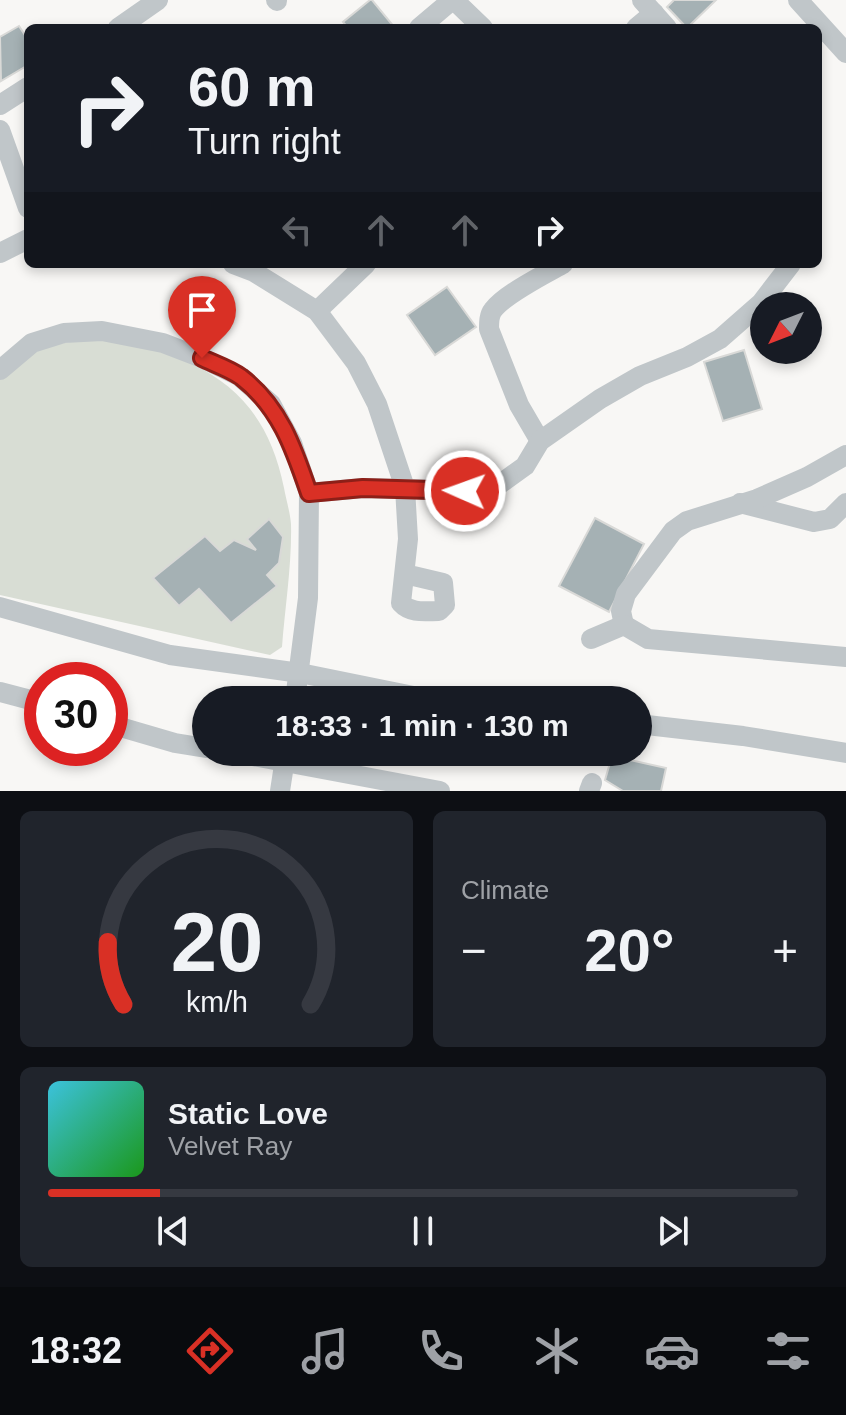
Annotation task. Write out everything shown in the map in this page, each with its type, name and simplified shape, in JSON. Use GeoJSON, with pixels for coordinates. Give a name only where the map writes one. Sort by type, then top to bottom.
{"type":"FeatureCollection","features":[{"type":"Feature","properties":{"kind":"street"},"geometry":{"type":"LineString","coordinates":[[124,24],[158,0]]}},
{"type":"Feature","properties":{"kind":"street"},"geometry":{"type":"LineString","coordinates":[[424,24],[453,0],[479,24]]}},
{"type":"Feature","properties":{"kind":"street"},"geometry":{"type":"LineString","coordinates":[[798,0],[820,24]]}},
{"type":"Feature","properties":{"kind":"street"},"geometry":{"type":"LineString","coordinates":[[822,26],[846,53]]}},
{"type":"Feature","properties":{"kind":"street"},"geometry":{"type":"LineString","coordinates":[[0,105],[24,90]]}},
{"type":"Feature","properties":{"kind":"street"},"geometry":{"type":"LineString","coordinates":[[0,130],[24,197]]}},
{"type":"Feature","properties":{"kind":"street"},"geometry":{"type":"LineString","coordinates":[[0,253],[24,241]]}},
{"type":"Feature","properties":{"kind":"street"},"geometry":{"type":"LineString","coordinates":[[244,268],[317,311],[356,363],[377,404],[405,488],[408,539],[405,574]]}},
{"type":"Feature","properties":{"kind":"street"},"geometry":{"type":"LineString","coordinates":[[317,311],[362,268]]}},
{"type":"Feature","properties":{"kind":"street"},"geometry":{"type":"LineString","coordinates":[[540,441],[519,405],[489,329],[489,320],[493,310],[509,297],[556,268]]}},
{"type":"Feature","properties":{"kind":"street"},"geometry":{"type":"LineString","coordinates":[[309,493],[363,488],[485,491],[525,466],[540,441],[600,399],[720,339],[761,303],[788,268]]}},
{"type":"Feature","properties":{"kind":"street"},"geometry":{"type":"LineString","coordinates":[[0,370],[32,343],[64,333],[102,331],[163,343],[202,358],[239,376],[271,404],[292,443],[309,493],[308,598],[298,686]]}},
{"type":"Feature","properties":{"kind":"street"},"geometry":{"type":"LineString","coordinates":[[846,456],[757,499],[687,521],[673,531],[626,594],[621,611],[624,625],[648,639],[846,657]]}},
{"type":"Feature","properties":{"kind":"street"},"geometry":{"type":"LineString","coordinates":[[740,503],[814,522],[830,519],[846,503]]}},
{"type":"Feature","properties":{"kind":"street"},"geometry":{"type":"LineString","coordinates":[[0,607],[170,655],[300,673],[364,686]]}},
{"type":"Feature","properties":{"kind":"street"},"geometry":{"type":"LineString","coordinates":[[591,639],[624,625]]}},
{"type":"Feature","properties":{"kind":"street"},"geometry":{"type":"LineString","coordinates":[[0,692],[24,698]]}},
{"type":"Feature","properties":{"kind":"street"},"geometry":{"type":"LineString","coordinates":[[652,726],[743,736],[846,753]]}},
{"type":"Feature","properties":{"kind":"street"},"geometry":{"type":"LineString","coordinates":[[128,729],[192,746]]}},
{"type":"Feature","properties":{"kind":"street"},"geometry":{"type":"LineString","coordinates":[[280,791],[284,766]]}},
{"type":"Feature","properties":{"kind":"street"},"geometry":{"type":"LineString","coordinates":[[327,766],[427,790]]}},
{"type":"Feature","properties":{"kind":"shaded area"},"geometry":{"type":"Polygon","coordinates":[[[106,336],[170,354],[198,367],[222,382],[243,401],[261,425],[274,453],[291,524],[282,647],[270,655],[0,595],[0,380],[35,348],[106,336]]]}},
{"type":"Feature","properties":{"kind":"building"},"geometry":{"type":"Polygon","coordinates":[[[372,0],[392,24],[345,24],[343,22],[372,0]]]}},
{"type":"Feature","properties":{"kind":"building"},"geometry":{"type":"Polygon","coordinates":[[[674,0],[716,0],[691,24],[683,24],[667,7],[674,0]]]}},
{"type":"Feature","properties":{"kind":"building"},"geometry":{"type":"Polygon","coordinates":[[[19,26],[24,34],[24,67],[1,81],[0,37],[19,26]]]}},
{"type":"Feature","properties":{"kind":"building"},"geometry":{"type":"Polygon","coordinates":[[[447,287],[476,327],[435,355],[407,315],[447,287]]]}},
{"type":"Feature","properties":{"kind":"building"},"geometry":{"type":"Polygon","coordinates":[[[744,350],[762,409],[723,421],[704,362],[744,350]]]}},
{"type":"Feature","properties":{"kind":"building"},"geometry":{"type":"Polygon","coordinates":[[[595,518],[644,544],[609,612],[559,586],[595,518]]]}},
{"type":"Feature","properties":{"kind":"building"},"geometry":{"type":"Polygon","coordinates":[[[269,519],[283,537],[279,563],[267,575],[277,586],[231,623],[199,589],[179,606],[153,578],[205,536],[220,551],[234,540],[256,550],[247,539],[269,519]]]}},
{"type":"Feature","properties":{"kind":"building"},"geometry":{"type":"Polygon","coordinates":[[[652,765],[666,768],[661,791],[623,791],[605,780],[609,766],[652,765]]]}},
{"type":"Feature","properties":{"kind":"route"},"geometry":{"type":"LineString","coordinates":[[202,358],[239,376],[271,404],[292,443],[309,493],[363,488],[465,491]]}}]}
